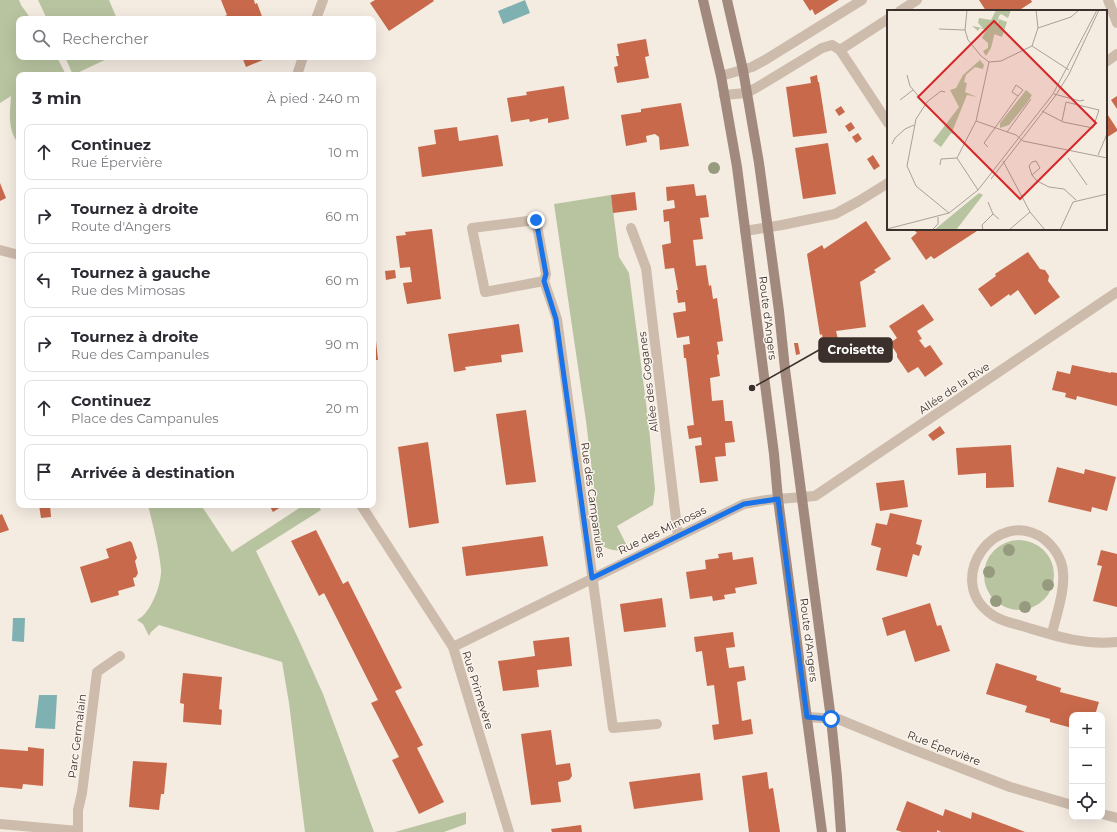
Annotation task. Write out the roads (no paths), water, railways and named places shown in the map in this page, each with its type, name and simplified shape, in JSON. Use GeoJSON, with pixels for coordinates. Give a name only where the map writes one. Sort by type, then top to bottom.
{"type":"FeatureCollection","features":[{"type":"Feature","properties":{"kind":"street"},"geometry":{"type":"LineString","coordinates":[[317,16],[323,0]]}},
{"type":"Feature","properties":{"kind":"street","name":"Route d'Angers"},"geometry":{"type":"LineString","coordinates":[[703,0],[721,76],[737,167],[774,454],[778,499],[822,832]]}},
{"type":"Feature","properties":{"kind":"street","name":"Route d'Angers"},"geometry":{"type":"LineString","coordinates":[[727,0],[743,70],[759,163],[831,719],[841,832]]}},
{"type":"Feature","properties":{"kind":"street"},"geometry":{"type":"LineString","coordinates":[[721,76],[752,67],[765,60],[862,0]]}},
{"type":"Feature","properties":{"kind":"street"},"geometry":{"type":"LineString","coordinates":[[901,10],[916,0]]}},
{"type":"Feature","properties":{"kind":"street"},"geometry":{"type":"LineString","coordinates":[[1108,0],[1117,23]]}},
{"type":"Feature","properties":{"kind":"street"},"geometry":{"type":"LineString","coordinates":[[840,50],[887,20]]}},
{"type":"Feature","properties":{"kind":"street"},"geometry":{"type":"LineString","coordinates":[[724,94],[746,93],[822,48],[832,46],[840,50],[887,121]]}},
{"type":"Feature","properties":{"kind":"street"},"geometry":{"type":"LineString","coordinates":[[1107,61],[1117,54]]}},
{"type":"Feature","properties":{"kind":"street"},"geometry":{"type":"LineString","coordinates":[[298,72],[302,60]]}},
{"type":"Feature","properties":{"kind":"street"},"geometry":{"type":"LineString","coordinates":[[745,231],[835,214],[859,202],[887,184]]}},
{"type":"Feature","properties":{"kind":"street","name":"Rue des Campanules"},"geometry":{"type":"LineString","coordinates":[[544,281],[485,292],[472,228],[536,220],[546,274],[544,281],[556,319],[613,728],[657,724]]}},
{"type":"Feature","properties":{"kind":"street","name":"Allée des Goganes"},"geometry":{"type":"LineString","coordinates":[[631,228],[646,268],[678,536]]}},
{"type":"Feature","properties":{"kind":"street"},"geometry":{"type":"LineString","coordinates":[[0,250],[16,254]]}},
{"type":"Feature","properties":{"kind":"street","name":"Allée de la Rive"},"geometry":{"type":"LineString","coordinates":[[802,498],[815,496],[849,474],[1117,292]]}},
{"type":"Feature","properties":{"kind":"street","name":"Rue des Mimosas"},"geometry":{"type":"LineString","coordinates":[[453,647],[744,504],[778,499],[802,498]]}},
{"type":"Feature","properties":{"kind":"street","name":"Rue Primevère"},"geometry":{"type":"LineString","coordinates":[[363,508],[453,647],[509,832]]}},
{"type":"Feature","properties":{"kind":"street"},"geometry":{"type":"LineString","coordinates":[[1052,634],[1064,580],[1061,560],[1056,551],[1044,540],[1030,533],[1019,531],[1008,532],[998,536],[978,553],[972,576],[973,587],[977,598],[990,614],[1000,619],[1052,634],[1089,642],[1117,642]]}},
{"type":"Feature","properties":{"kind":"street","name":"Parc Germalain"},"geometry":{"type":"LineString","coordinates":[[0,824],[78,832],[78,810],[82,793],[97,672],[120,656]]}},
{"type":"Feature","properties":{"kind":"street","name":"Rue Épervière"},"geometry":{"type":"LineString","coordinates":[[807,717],[838,719],[1010,787],[1069,804]]}},
{"type":"Feature","properties":{"kind":"street"},"geometry":{"type":"LineString","coordinates":[[1105,815],[1117,818]]}},
{"type":"Feature","properties":{"kind":"water"},"geometry":{"type":"Polygon","coordinates":[[[525,0],[530,13],[503,24],[498,11],[525,0]]]}},
{"type":"Feature","properties":{"kind":"water"},"geometry":{"type":"Polygon","coordinates":[[[13,618],[25,618],[24,642],[12,641],[13,618]]]}},
{"type":"Feature","properties":{"kind":"water"},"geometry":{"type":"Polygon","coordinates":[[[39,695],[57,695],[55,729],[35,728],[39,695]]]}},
{"type":"Feature","properties":{"kind":"place","name":"Croisette"},"geometry":{"type":"Point","coordinates":[752,388]}}]}
